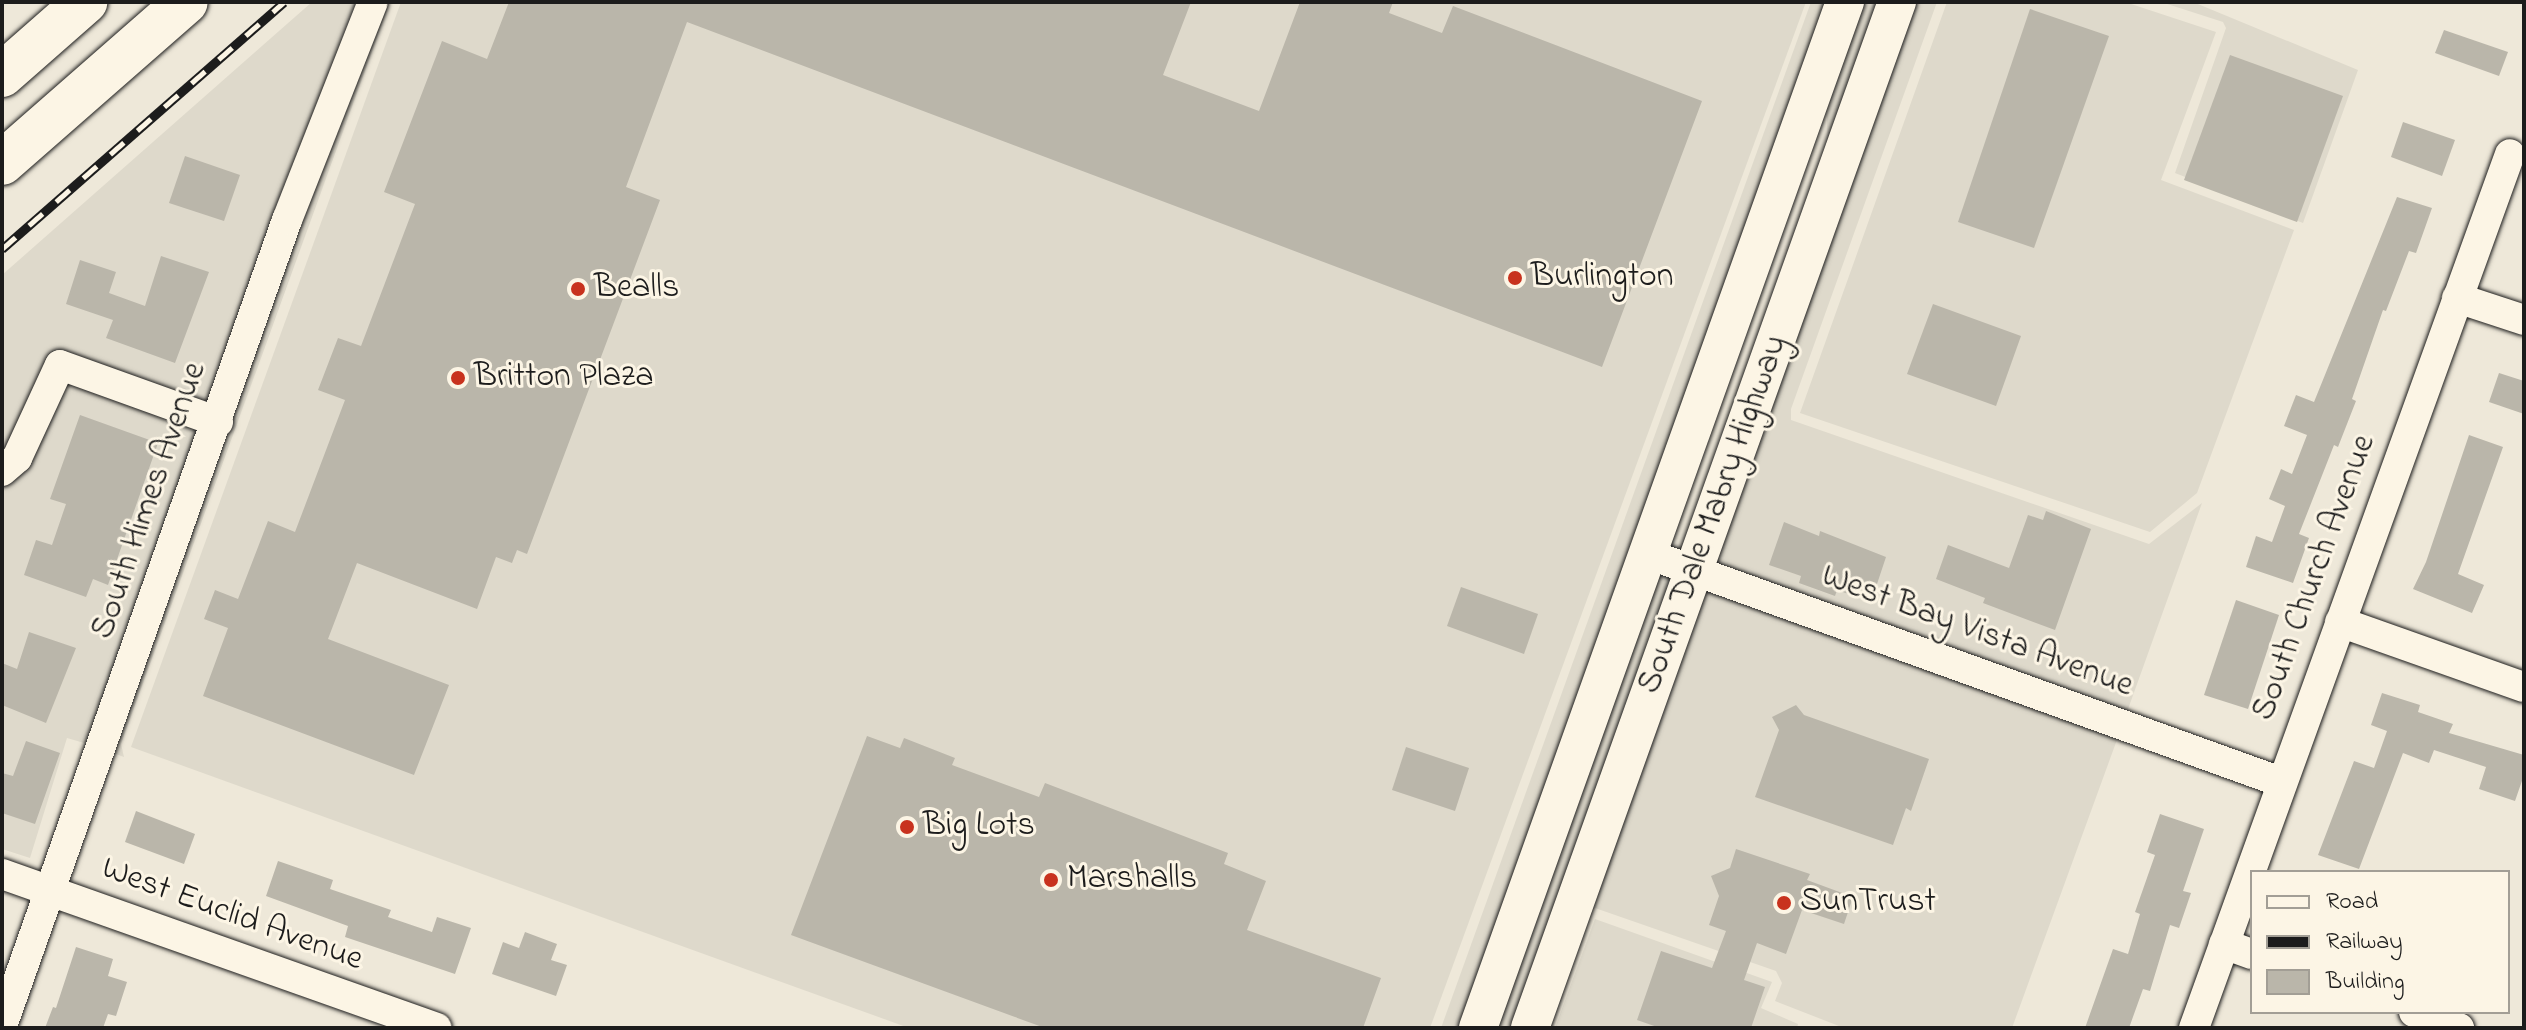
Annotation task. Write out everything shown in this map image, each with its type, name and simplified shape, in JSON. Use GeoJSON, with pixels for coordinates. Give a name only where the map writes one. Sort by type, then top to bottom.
{"type":"FeatureCollection","features":[{"type":"Feature","properties":{"kind":"highway"},"geometry":{"type":"LineString","coordinates":[[2,75],[85,2]]}},
{"type":"Feature","properties":{"kind":"highway"},"geometry":{"type":"LineString","coordinates":[[2,163],[186,2]]}},
{"type":"Feature","properties":{"kind":"main road","name":"South Dale Mabry Highway"},"geometry":{"type":"LineString","coordinates":[[1478,1028],[1845,2]]}},
{"type":"Feature","properties":{"kind":"main road","name":"South Dale Mabry Highway"},"geometry":{"type":"LineString","coordinates":[[1530,1028],[1897,2]]}},
{"type":"Feature","properties":{"kind":"main road"},"geometry":{"type":"LineString","coordinates":[[1779,332],[1789,234],[1816,153],[1815,120],[1808,106]]}},
{"type":"Feature","properties":{"kind":"street","name":"South Himes Avenue"},"geometry":{"type":"LineString","coordinates":[[2,1026],[287,220],[373,2]]}},
{"type":"Feature","properties":{"kind":"street","name":"South Church Avenue"},"geometry":{"type":"LineString","coordinates":[[2258,870],[2281,782],[2510,154]]}},
{"type":"Feature","properties":{"kind":"street"},"geometry":{"type":"LineString","coordinates":[[2457,298],[2524,320]]}},
{"type":"Feature","properties":{"kind":"street"},"geometry":{"type":"LineString","coordinates":[[2,471],[17,458],[60,365],[218,422]]}},
{"type":"Feature","properties":{"kind":"street","name":"West Bay Vista Avenue"},"geometry":{"type":"LineString","coordinates":[[1648,554],[2281,782]]}},
{"type":"Feature","properties":{"kind":"street"},"geometry":{"type":"LineString","coordinates":[[2340,622],[2524,687]]}},
{"type":"Feature","properties":{"kind":"street","name":"West Euclid Avenue"},"geometry":{"type":"LineString","coordinates":[[2,874],[436,1028]]}},
{"type":"Feature","properties":{"kind":"street","name":"South Church Avenue"},"geometry":{"type":"LineString","coordinates":[[2194,1028],[2238,949],[2250,902]]}},
{"type":"Feature","properties":{"kind":"street"},"geometry":{"type":"LineString","coordinates":[[2420,1014],[2459,1028]]}},
{"type":"Feature","properties":{"kind":"shaded area"},"geometry":{"type":"Polygon","coordinates":[[[312,2],[360,2],[211,406],[65,352],[2,454],[2,275],[312,2]]]}},
{"type":"Feature","properties":{"kind":"shaded area"},"geometry":{"type":"Polygon","coordinates":[[[385,2],[390,2],[121,744],[124,757],[113,753],[299,224],[385,2]]]}},
{"type":"Feature","properties":{"kind":"shaded area"},"geometry":{"type":"Polygon","coordinates":[[[401,2],[1806,2],[1430,1028],[909,1028],[131,747],[401,2]]]}},
{"type":"Feature","properties":{"kind":"shaded area"},"geometry":{"type":"Polygon","coordinates":[[[1811,2],[1832,2],[1465,1028],[1441,1028],[1811,2]]]}},
{"type":"Feature","properties":{"kind":"shaded area"},"geometry":{"type":"Polygon","coordinates":[[[1857,2],[1885,2],[1828,153],[1827,118],[1821,104],[1857,2]]]}},
{"type":"Feature","properties":{"kind":"shaded area"},"geometry":{"type":"Polygon","coordinates":[[[1910,2],[1937,2],[1791,409],[1791,420],[2149,544],[2202,503],[2127,712],[1709,562],[1910,2]]]}},
{"type":"Feature","properties":{"kind":"shaded area"},"geometry":{"type":"Polygon","coordinates":[[[1947,2],[2125,2],[2216,32],[2161,180],[2294,230],[2197,493],[2150,532],[1800,413],[1947,2]]]}},
{"type":"Feature","properties":{"kind":"shaded area"},"geometry":{"type":"Polygon","coordinates":[[[2161,2],[2193,2],[2358,70],[2303,223],[2175,173],[2226,28],[2223,22],[2161,2]]]}},
{"type":"Feature","properties":{"kind":"shaded area"},"geometry":{"type":"Polygon","coordinates":[[[66,381],[202,431],[91,745],[67,738],[30,858],[2,849],[2,488],[24,468],[66,381]]]}},
{"type":"Feature","properties":{"kind":"shaded area"},"geometry":{"type":"Polygon","coordinates":[[[1654,571],[1678,579],[1517,1028],[1491,1028],[1654,571]]]}},
{"type":"Feature","properties":{"kind":"shaded area"},"geometry":{"type":"Polygon","coordinates":[[[1700,587],[2118,737],[2012,1028],[1844,1028],[1775,1001],[1782,983],[1776,971],[1595,908],[1589,910],[1700,587]]]}},
{"type":"Feature","properties":{"kind":"shaded area"},"geometry":{"type":"Polygon","coordinates":[[[1595,919],[1772,982],[1761,1008],[1798,1024],[1797,1028],[1555,1028],[1595,919]]]}},
{"type":"Feature","properties":{"kind":"building","name":"Britton Plaza"},"geometry":{"type":"Polygon","coordinates":[[[509,2],[1191,2],[1163,75],[1259,111],[1300,2],[1393,2],[1389,13],[1442,33],[1453,6],[1702,101],[1602,367],[687,22],[626,187],[660,200],[527,554],[517,550],[512,563],[496,557],[477,609],[357,563],[328,639],[449,685],[414,775],[203,696],[228,628],[204,619],[215,590],[238,599],[268,521],[295,532],[345,400],[318,390],[338,338],[361,346],[415,204],[384,192],[442,41],[487,59],[509,2]]]}},
{"type":"Feature","properties":{"kind":"building"},"geometry":{"type":"Polygon","coordinates":[[[2030,9],[2109,36],[2034,248],[1958,222],[2030,9]]]}},
{"type":"Feature","properties":{"kind":"building"},"geometry":{"type":"Polygon","coordinates":[[[2444,30],[2508,52],[2499,76],[2435,53],[2444,30]]]}},
{"type":"Feature","properties":{"kind":"building"},"geometry":{"type":"Polygon","coordinates":[[[2230,55],[2343,96],[2297,222],[2184,180],[2230,55]]]}},
{"type":"Feature","properties":{"kind":"building"},"geometry":{"type":"Polygon","coordinates":[[[2403,122],[2455,140],[2442,176],[2391,157],[2403,122]]]}},
{"type":"Feature","properties":{"kind":"building"},"geometry":{"type":"Polygon","coordinates":[[[185,156],[240,175],[224,221],[169,203],[185,156]]]}},
{"type":"Feature","properties":{"kind":"building"},"geometry":{"type":"Polygon","coordinates":[[[2397,197],[2432,208],[2416,253],[2409,251],[2386,311],[2383,310],[2352,399],[2356,401],[2338,447],[2334,445],[2299,534],[2309,538],[2293,583],[2246,567],[2256,536],[2272,542],[2285,506],[2269,499],[2281,469],[2292,474],[2307,435],[2284,426],[2296,395],[2314,402],[2397,197]]]}},
{"type":"Feature","properties":{"kind":"building"},"geometry":{"type":"Polygon","coordinates":[[[161,256],[209,272],[175,363],[106,338],[113,320],[66,304],[80,260],[116,272],[109,293],[145,306],[161,256]]]}},
{"type":"Feature","properties":{"kind":"building"},"geometry":{"type":"Polygon","coordinates":[[[1933,304],[2021,336],[1996,406],[1907,374],[1933,304]]]}},
{"type":"Feature","properties":{"kind":"building"},"geometry":{"type":"Polygon","coordinates":[[[2499,373],[2524,381],[2524,414],[2489,402],[2499,373]]]}},
{"type":"Feature","properties":{"kind":"building"},"geometry":{"type":"Polygon","coordinates":[[[80,415],[158,443],[108,585],[93,579],[86,597],[24,575],[36,540],[52,545],[66,504],[50,499],[80,415]]]}},
{"type":"Feature","properties":{"kind":"building"},"geometry":{"type":"Polygon","coordinates":[[[2469,435],[2503,447],[2458,574],[2484,585],[2472,613],[2413,589],[2426,562],[2469,435]]]}},
{"type":"Feature","properties":{"kind":"building"},"geometry":{"type":"Polygon","coordinates":[[[2046,511],[2091,529],[2055,630],[1983,603],[1985,598],[1936,579],[1948,545],[2009,568],[2028,515],[2043,520],[2046,511]]]}},
{"type":"Feature","properties":{"kind":"building"},"geometry":{"type":"Polygon","coordinates":[[[1784,522],[1819,536],[1820,531],[1886,557],[1871,602],[1837,590],[1835,596],[1799,583],[1801,576],[1769,565],[1784,522]]]}},
{"type":"Feature","properties":{"kind":"building"},"geometry":{"type":"Polygon","coordinates":[[[1461,587],[1538,614],[1524,654],[1447,626],[1461,587]]]}},
{"type":"Feature","properties":{"kind":"building"},"geometry":{"type":"Polygon","coordinates":[[[2236,600],[2279,615],[2248,709],[2204,695],[2236,600]]]}},
{"type":"Feature","properties":{"kind":"building"},"geometry":{"type":"Polygon","coordinates":[[[29,632],[76,648],[46,723],[2,705],[2,663],[17,669],[29,632]]]}},
{"type":"Feature","properties":{"kind":"building"},"geometry":{"type":"Polygon","coordinates":[[[2382,693],[2420,705],[2418,712],[2453,724],[2449,733],[2524,755],[2524,775],[2515,801],[2479,789],[2486,767],[2434,750],[2429,763],[2403,753],[2359,869],[2318,855],[2354,761],[2374,768],[2387,731],[2371,725],[2382,693]]]}},
{"type":"Feature","properties":{"kind":"building"},"geometry":{"type":"Polygon","coordinates":[[[1796,705],[1804,715],[1929,759],[1911,811],[1906,808],[1893,845],[1755,797],[1779,730],[1772,717],[1796,705]]]}},
{"type":"Feature","properties":{"kind":"building"},"geometry":{"type":"Polygon","coordinates":[[[867,736],[900,748],[904,738],[955,758],[952,765],[1039,797],[1045,783],[1228,853],[1224,864],[1266,881],[1247,930],[1381,978],[1363,1028],[1045,1028],[791,935],[867,736]]]}},
{"type":"Feature","properties":{"kind":"building"},"geometry":{"type":"Polygon","coordinates":[[[26,741],[60,753],[35,824],[2,813],[2,773],[13,776],[26,741]]]}},
{"type":"Feature","properties":{"kind":"building"},"geometry":{"type":"Polygon","coordinates":[[[1406,747],[1469,768],[1455,811],[1392,790],[1406,747]]]}},
{"type":"Feature","properties":{"kind":"building"},"geometry":{"type":"Polygon","coordinates":[[[136,811],[195,834],[184,864],[125,842],[136,811]]]}},
{"type":"Feature","properties":{"kind":"building"},"geometry":{"type":"Polygon","coordinates":[[[2160,814],[2204,829],[2183,891],[2191,893],[2179,928],[2170,925],[2150,991],[2143,989],[2129,1028],[2085,1028],[2113,949],[2128,954],[2140,914],[2135,912],[2155,855],[2147,852],[2160,814]]]}},
{"type":"Feature","properties":{"kind":"building"},"geometry":{"type":"Polygon","coordinates":[[[1736,849],[1810,874],[1807,880],[1853,897],[1844,924],[1802,910],[1786,954],[1757,943],[1744,980],[1765,987],[1751,1028],[1660,1028],[1637,1020],[1661,951],[1712,968],[1726,931],[1709,925],[1719,896],[1711,876],[1730,868],[1736,849]]]}},
{"type":"Feature","properties":{"kind":"building"},"geometry":{"type":"Polygon","coordinates":[[[278,861],[333,880],[330,889],[391,910],[388,917],[432,932],[437,917],[471,928],[455,974],[345,937],[348,926],[266,896],[278,861]]]}},
{"type":"Feature","properties":{"kind":"building"},"geometry":{"type":"Polygon","coordinates":[[[525,932],[557,944],[551,960],[567,965],[556,996],[492,974],[503,942],[519,948],[525,932]]]}},
{"type":"Feature","properties":{"kind":"building"},"geometry":{"type":"Polygon","coordinates":[[[76,947],[113,959],[108,976],[127,982],[116,1016],[108,1014],[103,1028],[45,1028],[53,1007],[56,1008],[76,947]]]}},
{"type":"Feature","properties":{"kind":"railway"},"geometry":{"type":"LineString","coordinates":[[2,249],[284,2]]}},
{"type":"Feature","properties":{"kind":"place","name":"Burlington"},"geometry":{"type":"Point","coordinates":[1515,278]}},
{"type":"Feature","properties":{"kind":"place","name":"Bealls"},"geometry":{"type":"Point","coordinates":[578,289]}},
{"type":"Feature","properties":{"kind":"place","name":"Britton Plaza"},"geometry":{"type":"Point","coordinates":[458,378]}},
{"type":"Feature","properties":{"kind":"place","name":"Big Lots"},"geometry":{"type":"Point","coordinates":[907,827]}},
{"type":"Feature","properties":{"kind":"place","name":"Marshalls"},"geometry":{"type":"Point","coordinates":[1051,880]}},
{"type":"Feature","properties":{"kind":"place","name":"SunTrust"},"geometry":{"type":"Point","coordinates":[1784,903]}}]}
